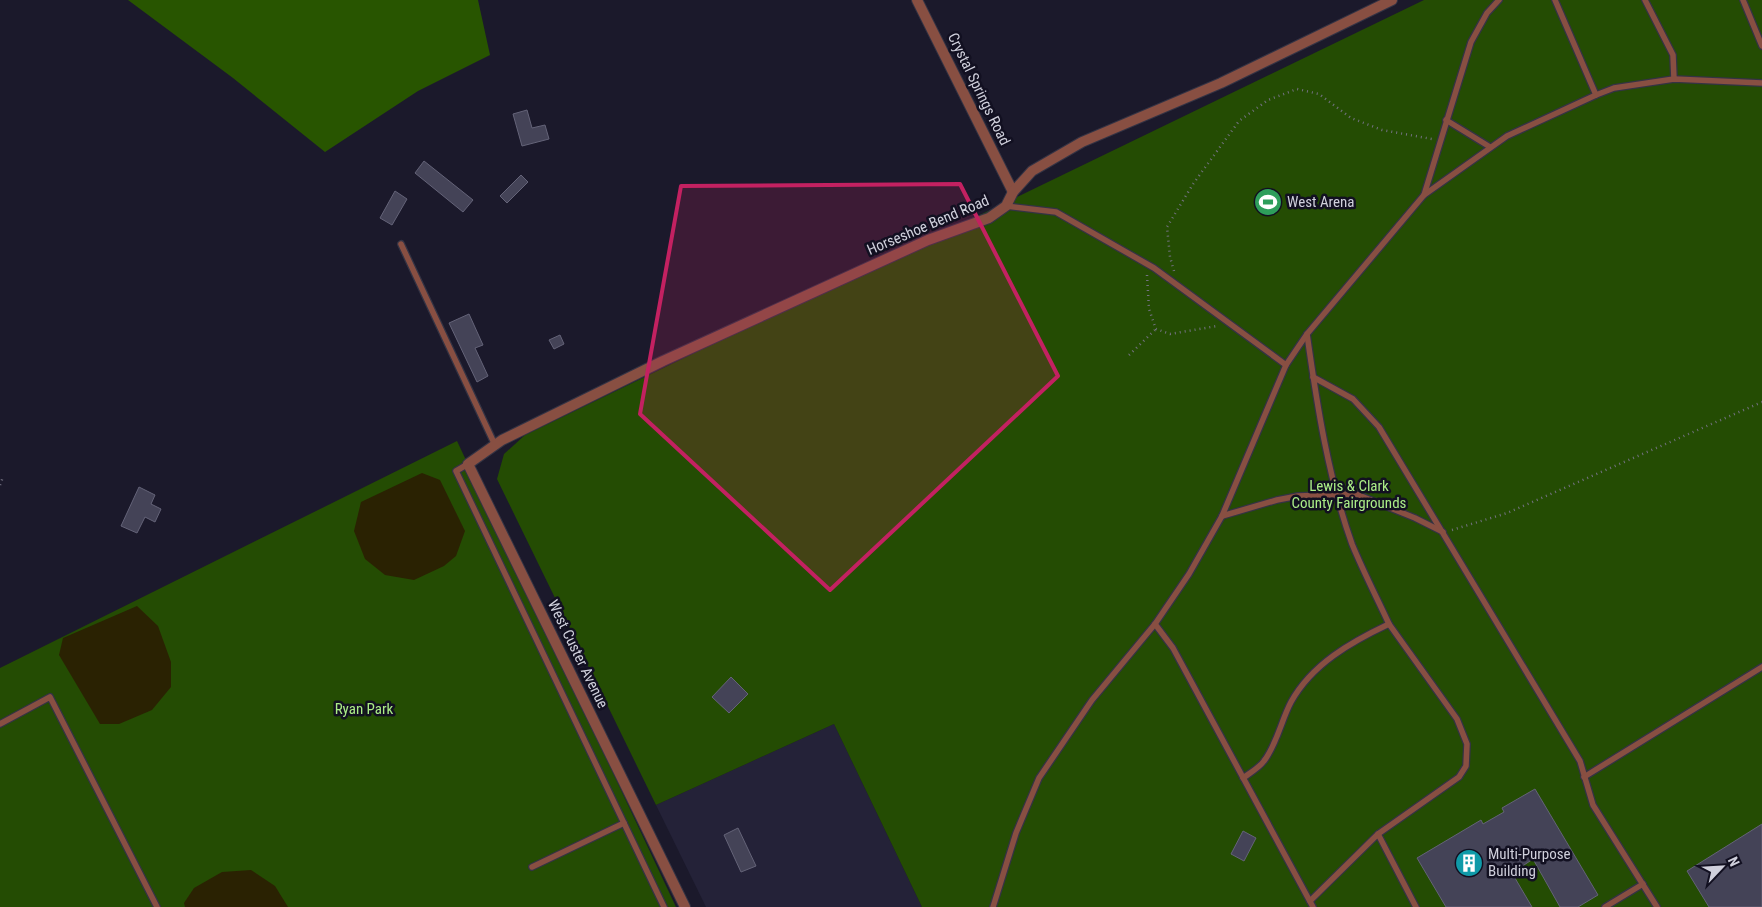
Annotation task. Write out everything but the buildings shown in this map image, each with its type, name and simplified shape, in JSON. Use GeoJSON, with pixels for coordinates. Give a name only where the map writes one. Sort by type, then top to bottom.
{"type":"FeatureCollection","features":[{"type":"Feature","properties":{"kind":"street","name":"Crystal Springs Road"},"geometry":{"type":"LineString","coordinates":[[918,0],[1013,192]]}},
{"type":"Feature","properties":{"kind":"street","name":"Horseshoe Bend Road"},"geometry":{"type":"LineString","coordinates":[[495,445],[663,361],[919,244],[989,218],[1006,206],[1013,192],[1032,171],[1082,142],[1221,83],[1392,0]]}},
{"type":"Feature","properties":{"kind":"street"},"geometry":{"type":"LineString","coordinates":[[468,464],[495,445]]}},
{"type":"Feature","properties":{"kind":"street","name":"West Custer Avenue"},"geometry":{"type":"LineString","coordinates":[[468,464],[685,907]]}},
{"type":"Feature","properties":{"kind":"lane"},"geometry":{"type":"LineString","coordinates":[[1424,195],[1471,42],[1487,13],[1499,0]]}},
{"type":"Feature","properties":{"kind":"lane"},"geometry":{"type":"LineString","coordinates":[[1555,0],[1596,95]]}},
{"type":"Feature","properties":{"kind":"lane"},"geometry":{"type":"LineString","coordinates":[[1645,0],[1673,55],[1674,79]]}},
{"type":"Feature","properties":{"kind":"lane"},"geometry":{"type":"LineString","coordinates":[[1743,0],[1762,46]]}},
{"type":"Feature","properties":{"kind":"lane"},"geometry":{"type":"LineString","coordinates":[[993,907],[1016,833],[1039,778],[1092,700],[1155,624],[1189,574],[1222,516],[1286,365],[1307,334],[1424,195],[1506,136],[1614,88],[1674,79],[1762,83]]}},
{"type":"Feature","properties":{"kind":"lane"},"geometry":{"type":"LineString","coordinates":[[1446,120],[1490,147]]}},
{"type":"Feature","properties":{"kind":"lane"},"geometry":{"type":"LineString","coordinates":[[1006,206],[1056,212],[1147,264],[1286,365]]}},
{"type":"Feature","properties":{"kind":"lane"},"geometry":{"type":"LineString","coordinates":[[401,244],[495,445]]}},
{"type":"Feature","properties":{"kind":"lane"},"geometry":{"type":"LineString","coordinates":[[1155,624],[1173,648],[1312,904],[1378,834],[1459,777],[1466,766],[1467,744],[1457,719],[1389,624],[1352,544],[1328,460],[1307,334]]}},
{"type":"Feature","properties":{"kind":"lane"},"geometry":{"type":"LineString","coordinates":[[1313,377],[1353,399],[1380,427],[1580,761],[1593,805],[1657,907]]}},
{"type":"Feature","properties":{"kind":"lane"},"geometry":{"type":"LineString","coordinates":[[468,464],[456,471],[664,907]]}},
{"type":"Feature","properties":{"kind":"lane"},"geometry":{"type":"LineString","coordinates":[[1222,516],[1276,500],[1298,496],[1356,494],[1415,518],[1443,532]]}},
{"type":"Feature","properties":{"kind":"lane"},"geometry":{"type":"LineString","coordinates":[[1243,778],[1263,763],[1272,749],[1291,702],[1302,685],[1326,660],[1368,634],[1389,624]]}},
{"type":"Feature","properties":{"kind":"lane"},"geometry":{"type":"LineString","coordinates":[[1584,777],[1762,667]]}},
{"type":"Feature","properties":{"kind":"lane"},"geometry":{"type":"LineString","coordinates":[[0,724],[50,697],[157,907]]}},
{"type":"Feature","properties":{"kind":"lane"},"geometry":{"type":"LineString","coordinates":[[532,867],[624,823]]}},
{"type":"Feature","properties":{"kind":"lane"},"geometry":{"type":"LineString","coordinates":[[1378,834],[1416,907]]}},
{"type":"Feature","properties":{"kind":"lane"},"geometry":{"type":"LineString","coordinates":[[1605,907],[1643,884]]}},
{"type":"Feature","properties":{"kind":"path"},"geometry":{"type":"LineString","coordinates":[[1177,285],[1170,257],[1167,227],[1193,184],[1239,120],[1268,100],[1297,88],[1319,94],[1351,118],[1382,130],[1440,141]]}},
{"type":"Feature","properties":{"kind":"path"},"geometry":{"type":"LineString","coordinates":[[1147,264],[1149,309],[1156,329]]}},
{"type":"Feature","properties":{"kind":"path"},"geometry":{"type":"LineString","coordinates":[[1156,329],[1170,334],[1231,324]]}},
{"type":"Feature","properties":{"kind":"path"},"geometry":{"type":"LineString","coordinates":[[1129,354],[1156,329]]}},
{"type":"Feature","properties":{"kind":"path"},"geometry":{"type":"LineString","coordinates":[[1443,532],[1508,513],[1762,402]]}},
{"type":"Feature","properties":{"kind":"path"},"geometry":{"type":"LineString","coordinates":[[0,485],[2,477]]}},
{"type":"Feature","properties":{"kind":"highlighted area"},"geometry":{"type":"Polygon","coordinates":[[[960,184],[1058,376],[830,590],[640,414],[681,186],[960,184]]]}},
{"type":"Feature","properties":{"kind":"shaded area"},"geometry":{"type":"Polygon","coordinates":[[[834,724],[922,907],[706,907],[656,805],[834,724]]]}},
{"type":"Feature","properties":{"kind":"green space"},"geometry":{"type":"Polygon","coordinates":[[[128,0],[478,0],[490,55],[418,91],[325,152],[233,78],[128,0]]]}},
{"type":"Feature","properties":{"kind":"green space","name":"Lewis & Clark County Fairgrounds"},"geometry":{"type":"Polygon","coordinates":[[[1424,0],[1762,0],[1762,907],[922,907],[834,724],[656,805],[497,479],[504,454],[525,435],[1424,0]]]}},
{"type":"Feature","properties":{"kind":"green space","name":"Ryan Park"},"geometry":{"type":"Polygon","coordinates":[[[457,441],[676,907],[0,907],[0,668],[457,441]]]}},
{"type":"Feature","properties":{"kind":"sand"},"geometry":{"type":"Polygon","coordinates":[[[422,473],[440,480],[465,531],[456,556],[444,566],[414,580],[385,575],[365,559],[354,531],[361,502],[422,473]]]}},
{"type":"Feature","properties":{"kind":"sand"},"geometry":{"type":"Polygon","coordinates":[[[137,606],[158,626],[171,662],[171,687],[152,710],[119,724],[100,724],[59,655],[63,638],[137,606]]]}},
{"type":"Feature","properties":{"kind":"sand"},"geometry":{"type":"Polygon","coordinates":[[[251,870],[275,886],[288,907],[185,907],[184,903],[194,888],[222,872],[251,870]]]}},
{"type":"Feature","properties":{"kind":"place","name":"West Arena"},"geometry":{"type":"Point","coordinates":[1268,202]}},
{"type":"Feature","properties":{"kind":"place","name":"Multi-Purpose Building"},"geometry":{"type":"Point","coordinates":[1469,863]}}]}
